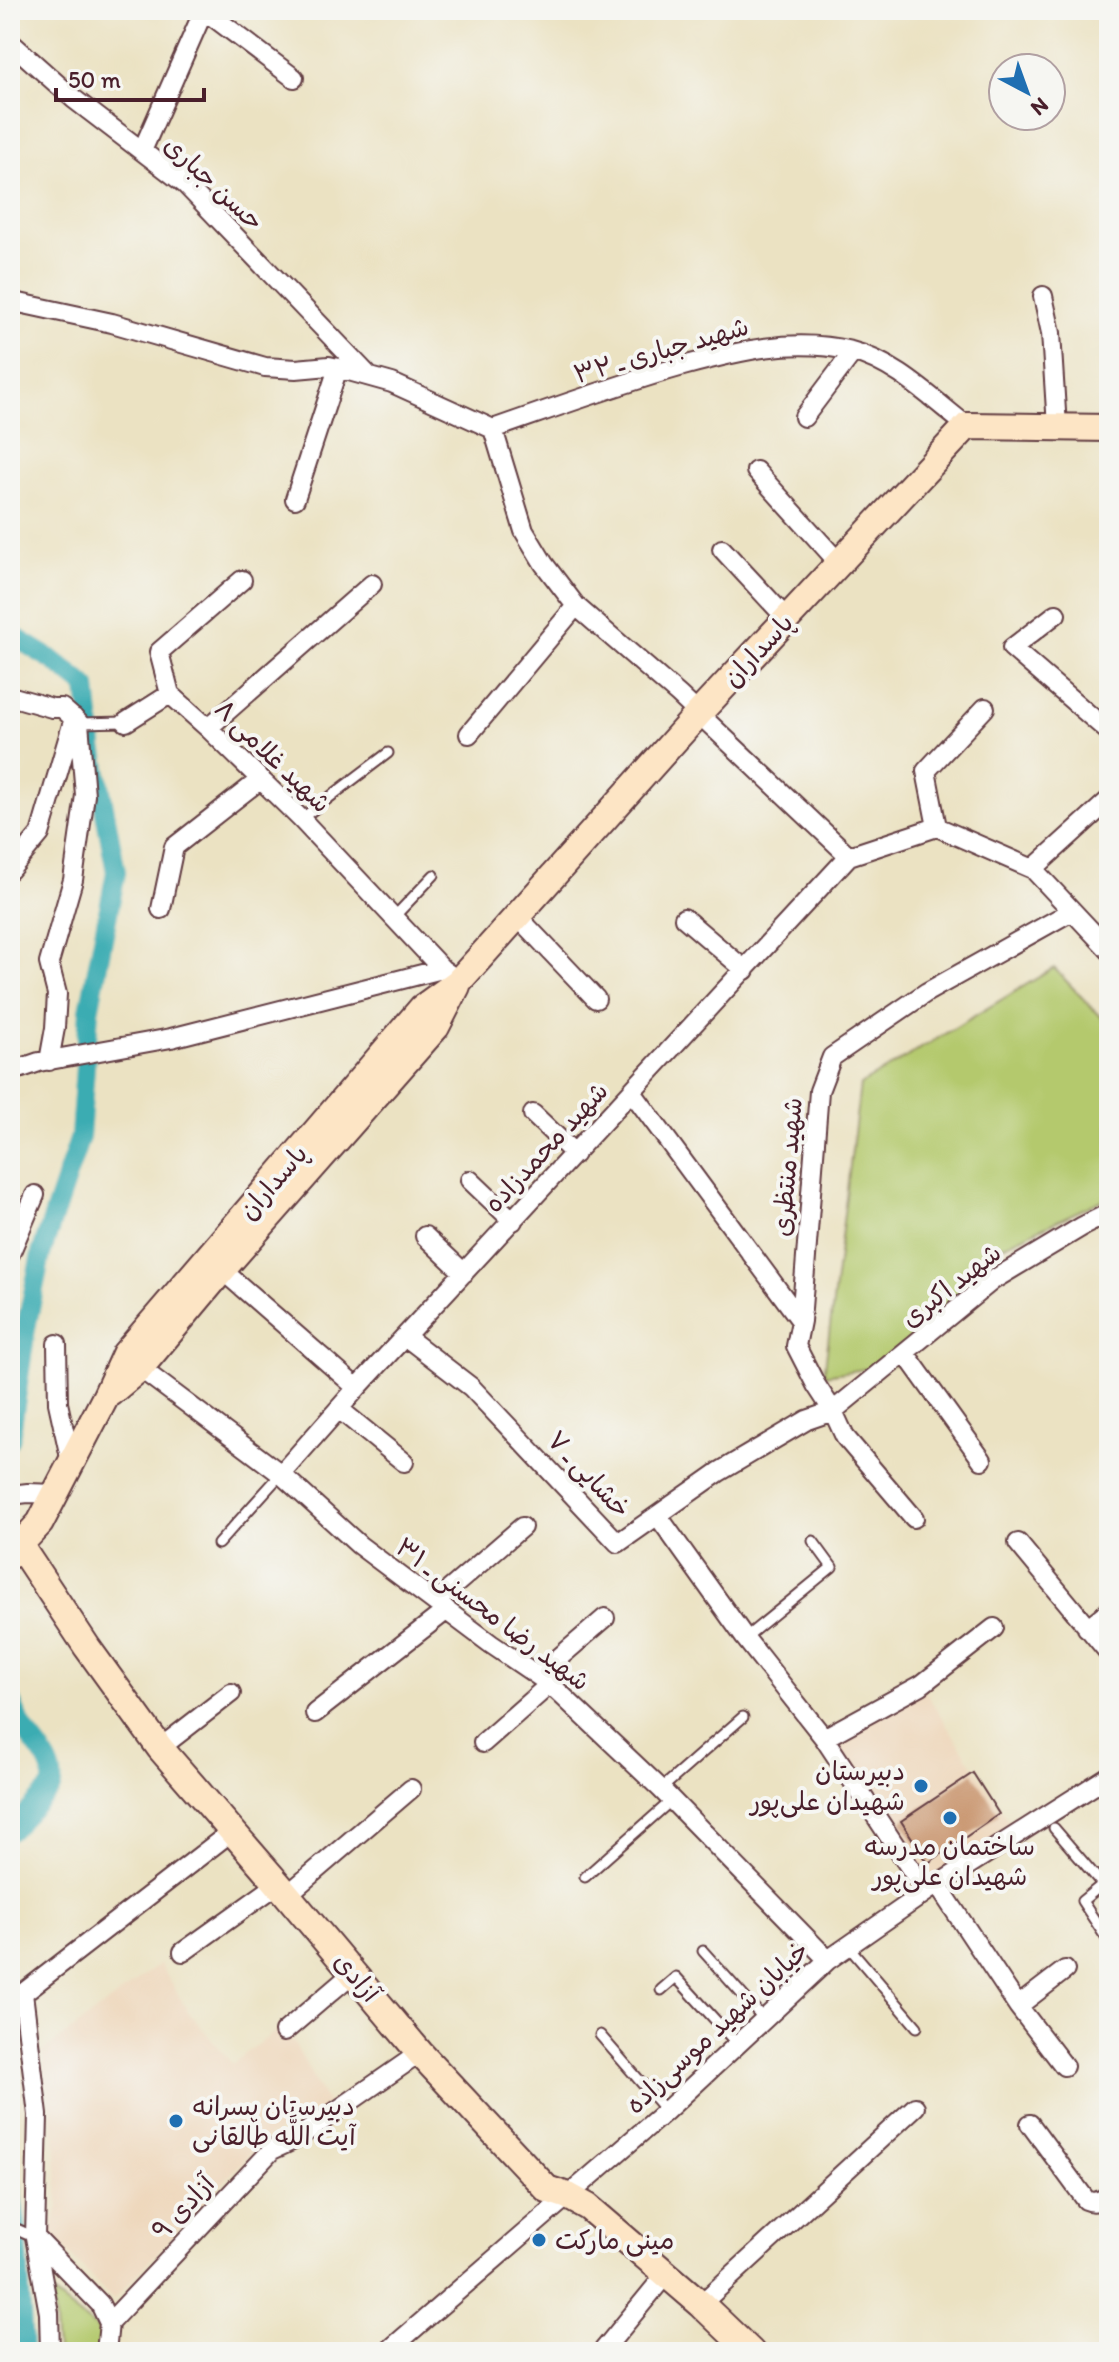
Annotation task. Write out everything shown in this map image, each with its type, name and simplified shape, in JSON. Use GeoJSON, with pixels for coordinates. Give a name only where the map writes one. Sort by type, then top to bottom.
{"type":"FeatureCollection","features":[{"type":"Feature","properties":{"kind":"street"},"geometry":{"type":"LineString","coordinates":[[142,151],[204,10],[294,78]]}},
{"type":"Feature","properties":{"kind":"street","name":"حسن جباری"},"geometry":{"type":"LineString","coordinates":[[10,42],[74,99],[185,184],[370,377]]}},
{"type":"Feature","properties":{"kind":"street"},"geometry":{"type":"LineString","coordinates":[[1043,296],[1051,333],[1057,427]]}},
{"type":"Feature","properties":{"kind":"street"},"geometry":{"type":"LineString","coordinates":[[10,301],[112,323],[265,367],[338,368],[392,383],[493,429],[524,531],[576,606],[699,713],[849,856],[937,827],[1033,869],[1109,950]]}},
{"type":"Feature","properties":{"kind":"street","name":"شهید جباری ـ ۳۲"},"geometry":{"type":"LineString","coordinates":[[493,429],[637,379],[741,351],[811,344],[853,352],[883,364],[967,426]]}},
{"type":"Feature","properties":{"kind":"street"},"geometry":{"type":"LineString","coordinates":[[804,417],[853,352]]}},
{"type":"Feature","properties":{"kind":"street"},"geometry":{"type":"LineString","coordinates":[[295,499],[338,368]]}},
{"type":"Feature","properties":{"kind":"street"},"geometry":{"type":"LineString","coordinates":[[967,426],[1109,428]]}},
{"type":"Feature","properties":{"kind":"street","name":"پاسداران"},"geometry":{"type":"LineString","coordinates":[[15,1550],[40,1523],[125,1354],[135,1342],[450,976],[517,916],[699,713],[967,426]]}},
{"type":"Feature","properties":{"kind":"street"},"geometry":{"type":"LineString","coordinates":[[756,471],[839,563]]}},
{"type":"Feature","properties":{"kind":"street"},"geometry":{"type":"LineString","coordinates":[[722,549],[787,619]]}},
{"type":"Feature","properties":{"kind":"street"},"geometry":{"type":"LineString","coordinates":[[126,722],[170,694],[159,652],[242,580]]}},
{"type":"Feature","properties":{"kind":"street"},"geometry":{"type":"LineString","coordinates":[[208,728],[372,584]]}},
{"type":"Feature","properties":{"kind":"street"},"geometry":{"type":"LineString","coordinates":[[469,734],[576,606]]}},
{"type":"Feature","properties":{"kind":"street"},"geometry":{"type":"LineString","coordinates":[[1056,614],[1012,648],[1109,732]]}},
{"type":"Feature","properties":{"kind":"street","name":"۸ شهید غلامی"},"geometry":{"type":"LineString","coordinates":[[170,694],[301,819],[450,976]]}},
{"type":"Feature","properties":{"kind":"street"},"geometry":{"type":"LineString","coordinates":[[10,696],[62,708],[76,721],[85,795],[73,880],[49,963],[57,994],[56,1059]]}},
{"type":"Feature","properties":{"kind":"street"},"geometry":{"type":"LineString","coordinates":[[937,827],[926,771],[985,708]]}},
{"type":"Feature","properties":{"kind":"street"},"geometry":{"type":"LineString","coordinates":[[10,870],[40,834],[76,721]]}},
{"type":"Feature","properties":{"kind":"street"},"geometry":{"type":"LineString","coordinates":[[161,909],[174,847],[261,779]]}},
{"type":"Feature","properties":{"kind":"street"},"geometry":{"type":"LineString","coordinates":[[1033,869],[1109,800]]}},
{"type":"Feature","properties":{"kind":"street","name":"شهید محمدزاده"},"geometry":{"type":"LineString","coordinates":[[281,1474],[849,856]]}},
{"type":"Feature","properties":{"kind":"street","name":"شهید منتظری"},"geometry":{"type":"LineString","coordinates":[[914,1518],[845,1437],[796,1346],[801,1321],[819,1091],[832,1057],[927,992],[1072,911]]}},
{"type":"Feature","properties":{"kind":"street"},"geometry":{"type":"LineString","coordinates":[[517,916],[596,999]]}},
{"type":"Feature","properties":{"kind":"street"},"geometry":{"type":"LineString","coordinates":[[684,918],[745,970]]}},
{"type":"Feature","properties":{"kind":"street"},"geometry":{"type":"LineString","coordinates":[[10,1072],[56,1059],[158,1040],[450,976]]}},
{"type":"Feature","properties":{"kind":"street","name":"پاسداران"},"geometry":{"type":"LineString","coordinates":[[106,1396],[140,1368],[436,1027],[450,976]]}},
{"type":"Feature","properties":{"kind":"street"},"geometry":{"type":"LineString","coordinates":[[632,1092],[801,1321]]}},
{"type":"Feature","properties":{"kind":"street"},"geometry":{"type":"LineString","coordinates":[[533,1114],[575,1154]]}},
{"type":"Feature","properties":{"kind":"street"},"geometry":{"type":"LineString","coordinates":[[470,1180],[513,1221]]}},
{"type":"Feature","properties":{"kind":"street"},"geometry":{"type":"LineString","coordinates":[[10,1254],[35,1195]]}},
{"type":"Feature","properties":{"kind":"street","name":"شهید اکبری"},"geometry":{"type":"LineString","coordinates":[[833,1411],[993,1280],[1109,1213]]}},
{"type":"Feature","properties":{"kind":"street"},"geometry":{"type":"LineString","coordinates":[[425,1236],[464,1273]]}},
{"type":"Feature","properties":{"kind":"street"},"geometry":{"type":"LineString","coordinates":[[222,1270],[357,1388]]}},
{"type":"Feature","properties":{"kind":"street","name":"خشایی ـ ۷"},"geometry":{"type":"LineString","coordinates":[[406,1337],[471,1387],[618,1543],[731,1464],[807,1420],[833,1411]]}},
{"type":"Feature","properties":{"kind":"street"},"geometry":{"type":"LineString","coordinates":[[57,1344],[58,1403],[71,1462]]}},
{"type":"Feature","properties":{"kind":"street"},"geometry":{"type":"LineString","coordinates":[[905,1353],[982,1460]]}},
{"type":"Feature","properties":{"kind":"street","name":"شهید رضا محسنی ـ ۳۱"},"geometry":{"type":"LineString","coordinates":[[140,1368],[281,1474],[359,1545],[491,1644],[545,1680],[666,1795],[828,1960]]}},
{"type":"Feature","properties":{"kind":"street"},"geometry":{"type":"LineString","coordinates":[[339,1409],[404,1462]]}},
{"type":"Feature","properties":{"kind":"street"},"geometry":{"type":"LineString","coordinates":[[19,1494],[56,1494]]}},
{"type":"Feature","properties":{"kind":"street"},"geometry":{"type":"LineString","coordinates":[[658,1516],[745,1638],[824,1738],[1064,2066]]}},
{"type":"Feature","properties":{"kind":"street"},"geometry":{"type":"LineString","coordinates":[[315,1713],[441,1606],[522,1527]]}},
{"type":"Feature","properties":{"kind":"street"},"geometry":{"type":"LineString","coordinates":[[1018,1543],[1109,1653]]}},
{"type":"Feature","properties":{"kind":"street","name":"آزادی"},"geometry":{"type":"LineString","coordinates":[[15,1550],[160,1748],[420,2053],[547,2189],[588,2207],[701,2304],[751,2352]]}},
{"type":"Feature","properties":{"kind":"street"},"geometry":{"type":"LineString","coordinates":[[1087,1628],[1107,1612]]}},
{"type":"Feature","properties":{"kind":"street"},"geometry":{"type":"LineString","coordinates":[[483,1743],[605,1618]]}},
{"type":"Feature","properties":{"kind":"street"},"geometry":{"type":"LineString","coordinates":[[824,1738],[921,1685],[994,1628]]}},
{"type":"Feature","properties":{"kind":"street"},"geometry":{"type":"LineString","coordinates":[[160,1748],[231,1693]]}},
{"type":"Feature","properties":{"kind":"street","name":"خیابان شهید موسی‌زاده"},"geometry":{"type":"LineString","coordinates":[[387,2352],[666,2111],[828,1960],[932,1888],[1106,1784]]}},
{"type":"Feature","properties":{"kind":"street"},"geometry":{"type":"LineString","coordinates":[[183,1952],[283,1890],[411,1789]]}},
{"type":"Feature","properties":{"kind":"street"},"geometry":{"type":"LineString","coordinates":[[50,2352],[49,2313],[35,2237],[38,2115],[23,1993],[231,1832]]}},
{"type":"Feature","properties":{"kind":"street"},"geometry":{"type":"LineString","coordinates":[[1018,2006],[1065,1970]]}},
{"type":"Feature","properties":{"kind":"street"},"geometry":{"type":"LineString","coordinates":[[284,2032],[353,1973]]}},
{"type":"Feature","properties":{"kind":"street","name":"آزادی ۹"},"geometry":{"type":"LineString","coordinates":[[109,2323],[272,2150],[296,2139],[420,2053]]}},
{"type":"Feature","properties":{"kind":"street"},"geometry":{"type":"LineString","coordinates":[[701,2304],[915,2107]]}},
{"type":"Feature","properties":{"kind":"street"},"geometry":{"type":"LineString","coordinates":[[1030,2124],[1086,2200],[1101,2201],[1109,2196]]}},
{"type":"Feature","properties":{"kind":"street"},"geometry":{"type":"LineString","coordinates":[[35,2237],[100,2304],[109,2323],[106,2352]]}},
{"type":"Feature","properties":{"kind":"street"},"geometry":{"type":"LineString","coordinates":[[602,2352],[666,2274]]}},
{"type":"Feature","properties":{"kind":"lane"},"geometry":{"type":"LineString","coordinates":[[76,721],[126,722]]}},
{"type":"Feature","properties":{"kind":"lane"},"geometry":{"type":"LineString","coordinates":[[301,819],[388,753]]}},
{"type":"Feature","properties":{"kind":"lane"},"geometry":{"type":"LineString","coordinates":[[395,916],[434,875]]}},
{"type":"Feature","properties":{"kind":"lane"},"geometry":{"type":"LineString","coordinates":[[218,1544],[281,1474]]}},
{"type":"Feature","properties":{"kind":"lane"},"geometry":{"type":"LineString","coordinates":[[745,1638],[832,1567],[813,1541]]}},
{"type":"Feature","properties":{"kind":"lane"},"geometry":{"type":"LineString","coordinates":[[585,1877],[743,1717]]}},
{"type":"Feature","properties":{"kind":"lane"},"geometry":{"type":"LineString","coordinates":[[1054,1828],[1105,1882],[1082,1901],[1109,1942]]}},
{"type":"Feature","properties":{"kind":"lane"},"geometry":{"type":"LineString","coordinates":[[848,1946],[917,2027]]}},
{"type":"Feature","properties":{"kind":"lane"},"geometry":{"type":"LineString","coordinates":[[703,1951],[764,2019]]}},
{"type":"Feature","properties":{"kind":"lane"},"geometry":{"type":"LineString","coordinates":[[661,1990],[676,1977],[738,2045]]}},
{"type":"Feature","properties":{"kind":"lane"},"geometry":{"type":"LineString","coordinates":[[600,2035],[666,2111]]}},
{"type":"Feature","properties":{"kind":"lane"},"geometry":{"type":"LineString","coordinates":[[10,2226],[35,2237]]}},
{"type":"Feature","properties":{"kind":"shaded area","name":"دبیرستان شهیدان علی‌پور"},"geometry":{"type":"Polygon","coordinates":[[[921,1685],[1017,1834],[926,1892],[824,1739],[921,1685]]]}},
{"type":"Feature","properties":{"kind":"shaded area","name":"دبیرستان پسرانه آیت اللَّه طالقانی"},"geometry":{"type":"Polygon","coordinates":[[[160,1964],[189,2013],[232,2064],[280,2028],[294,2043],[328,2105],[263,2140],[113,2300],[50,2233],[59,2206],[55,2136],[42,2052],[160,1964]]]}},
{"type":"Feature","properties":{"kind":"green space"},"geometry":{"type":"Polygon","coordinates":[[[1054,968],[1109,1026],[1109,1197],[998,1248],[899,1364],[824,1375],[860,1085],[1054,968]]]}},
{"type":"Feature","properties":{"kind":"green space"},"geometry":{"type":"Polygon","coordinates":[[[53,2294],[101,2332],[100,2352],[57,2352],[53,2294]]]}},
{"type":"Feature","properties":{"kind":"building","name":"ساختمان مدرسه شهیدان علی‌پور"},"geometry":{"type":"Polygon","coordinates":[[[973,1773],[999,1814],[928,1863],[901,1821],[973,1773]]]}},
{"type":"Feature","properties":{"kind":"waterway"},"geometry":{"type":"LineString","coordinates":[[10,634],[54,661],[87,687],[93,747],[116,872],[89,1011],[80,1137],[41,1254],[26,1328],[10,1440]]}},
{"type":"Feature","properties":{"kind":"waterway"},"geometry":{"type":"LineString","coordinates":[[10,1699],[22,1726],[49,1764],[52,1780],[51,1788],[10,1831]]}},
{"type":"Feature","properties":{"kind":"waterway"},"geometry":{"type":"LineString","coordinates":[[10,2183],[17,2232],[23,2352]]}},
{"type":"Feature","properties":{"kind":"place","name":"دبیرستان شهیدان علی‌پور"},"geometry":{"type":"Point","coordinates":[921,1786]}},
{"type":"Feature","properties":{"kind":"place","name":"ساختمان مدرسه شهیدان علی‌پور"},"geometry":{"type":"Point","coordinates":[950,1818]}},
{"type":"Feature","properties":{"kind":"place","name":"دبیرستان پسرانه آیت اللَّه طالقانی"},"geometry":{"type":"Point","coordinates":[176,2121]}},
{"type":"Feature","properties":{"kind":"place","name":"مینی مارکت"},"geometry":{"type":"Point","coordinates":[539,2240]}}]}
